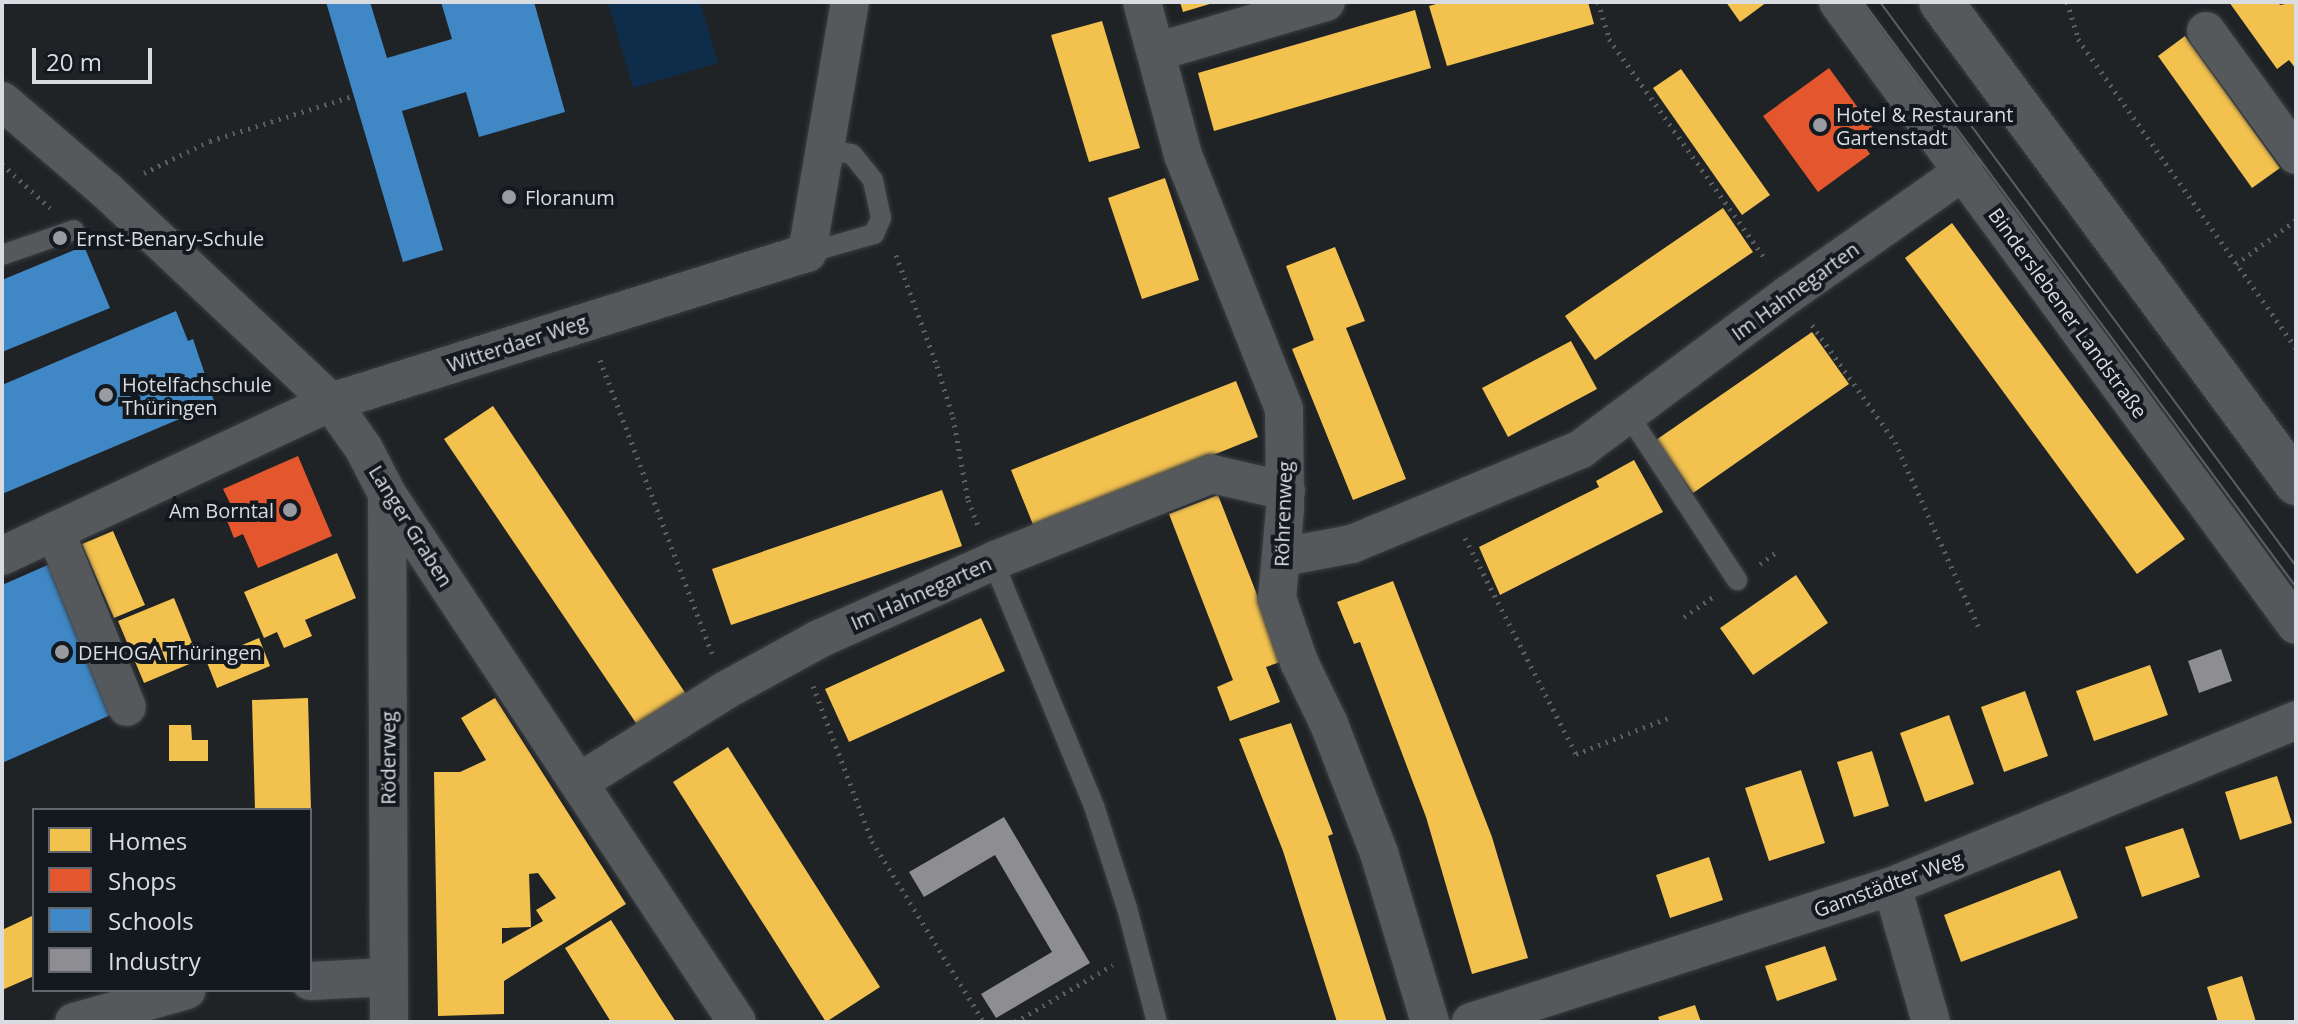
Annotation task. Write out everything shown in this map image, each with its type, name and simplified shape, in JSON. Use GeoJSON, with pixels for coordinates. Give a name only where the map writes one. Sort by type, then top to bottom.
{"type":"FeatureCollection","features":[{"type":"Feature","properties":{"kind":"main road"},"geometry":{"type":"LineString","coordinates":[[1941,2],[2296,483]]}},
{"type":"Feature","properties":{"kind":"street"},"geometry":{"type":"LineString","coordinates":[[807,253],[850,2]]}},
{"type":"Feature","properties":{"kind":"street","name":"Röhrenweg"},"geometry":{"type":"LineString","coordinates":[[1142,2],[1183,155],[1284,409],[1286,491],[1283,557],[1277,598],[1299,662],[1329,724],[1379,853],[1430,1022]]}},
{"type":"Feature","properties":{"kind":"street"},"geometry":{"type":"LineString","coordinates":[[1156,52],[1326,2]]}},
{"type":"Feature","properties":{"kind":"street","name":"Binderslebener Landstraße"},"geometry":{"type":"LineString","coordinates":[[1838,2],[2296,625]]}},
{"type":"Feature","properties":{"kind":"street"},"geometry":{"type":"LineString","coordinates":[[2206,31],[2296,155]]}},
{"type":"Feature","properties":{"kind":"street","name":"Langer Graben"},"geometry":{"type":"LineString","coordinates":[[2,101],[107,191],[331,402],[364,449],[387,494],[581,781],[737,1022]]}},
{"type":"Feature","properties":{"kind":"street","name":"Im Hahnegarten"},"geometry":{"type":"LineString","coordinates":[[1283,557],[1352,544],[1581,449],[1789,294],[1964,171]]}},
{"type":"Feature","properties":{"kind":"street","name":"Witterdaer Weg"},"geometry":{"type":"LineString","coordinates":[[2,556],[331,402],[807,253]]}},
{"type":"Feature","properties":{"kind":"street","name":"Im Hahnegarten"},"geometry":{"type":"LineString","coordinates":[[581,781],[726,690],[799,650],[993,561],[1212,474],[1286,491]]}},
{"type":"Feature","properties":{"kind":"street","name":"Röderweg"},"geometry":{"type":"LineString","coordinates":[[387,494],[389,1022]]}},
{"type":"Feature","properties":{"kind":"street"},"geometry":{"type":"LineString","coordinates":[[55,531],[127,707]]}},
{"type":"Feature","properties":{"kind":"street","name":"Gamstädter Weg"},"geometry":{"type":"LineString","coordinates":[[1471,1022],[1892,886],[2296,720]]}},
{"type":"Feature","properties":{"kind":"street"},"geometry":{"type":"LineString","coordinates":[[1892,886],[1931,1022]]}},
{"type":"Feature","properties":{"kind":"street"},"geometry":{"type":"LineString","coordinates":[[312,981],[388,977]]}},
{"type":"Feature","properties":{"kind":"street"},"geometry":{"type":"LineString","coordinates":[[74,1022],[180,992]]}},
{"type":"Feature","properties":{"kind":"lane"},"geometry":{"type":"LineString","coordinates":[[807,253],[874,234],[881,218],[873,180],[852,154],[825,149]]}},
{"type":"Feature","properties":{"kind":"lane"},"geometry":{"type":"LineString","coordinates":[[2,255],[74,230]]}},
{"type":"Feature","properties":{"kind":"lane"},"geometry":{"type":"LineString","coordinates":[[1628,414],[1737,580]]}},
{"type":"Feature","properties":{"kind":"lane"},"geometry":{"type":"LineString","coordinates":[[993,561],[1094,806],[1157,1022]]}},
{"type":"Feature","properties":{"kind":"path"},"geometry":{"type":"LineString","coordinates":[[1598,2],[1609,39],[1895,442],[1978,626]]}},
{"type":"Feature","properties":{"kind":"path"},"geometry":{"type":"LineString","coordinates":[[2067,2],[2078,39],[2296,348]]}},
{"type":"Feature","properties":{"kind":"path"},"geometry":{"type":"LineString","coordinates":[[107,191],[210,141],[353,96]]}},
{"type":"Feature","properties":{"kind":"path"},"geometry":{"type":"LineString","coordinates":[[2,164],[74,230]]}},
{"type":"Feature","properties":{"kind":"path"},"geometry":{"type":"LineString","coordinates":[[2236,264],[2296,220]]}},
{"type":"Feature","properties":{"kind":"path"},"geometry":{"type":"LineString","coordinates":[[874,234],[897,256],[925,330],[953,417],[968,500],[993,561]]}},
{"type":"Feature","properties":{"kind":"path"},"geometry":{"type":"LineString","coordinates":[[585,321],[726,690]]}},
{"type":"Feature","properties":{"kind":"path"},"geometry":{"type":"LineString","coordinates":[[1448,505],[1576,754],[1668,718]]}},
{"type":"Feature","properties":{"kind":"path"},"geometry":{"type":"LineString","coordinates":[[799,650],[872,841],[984,1022]]}},
{"type":"Feature","properties":{"kind":"path"},"geometry":{"type":"LineString","coordinates":[[1015,1022],[1138,951]]}},
{"type":"Feature","properties":{"kind":"shaded area"},"geometry":{"type":"Polygon","coordinates":[[[608,2],[700,2],[718,63],[633,88],[608,2]]]}},
{"type":"Feature","properties":{"kind":"building: Homes"},"geometry":{"type":"Polygon","coordinates":[[[1180,2],[1213,2],[1213,3],[1183,12],[1180,2]]]}},
{"type":"Feature","properties":{"kind":"building: Homes"},"geometry":{"type":"Polygon","coordinates":[[[1443,2],[1588,2],[1594,24],[1447,66],[1429,6],[1443,2]]]}},
{"type":"Feature","properties":{"kind":"building: Homes"},"geometry":{"type":"Polygon","coordinates":[[[1726,2],[1767,2],[1740,22],[1726,2]]]}},
{"type":"Feature","properties":{"kind":"building: Homes"},"geometry":{"type":"Polygon","coordinates":[[[2229,2],[2278,2],[2280,5],[2296,2],[2296,69],[2289,60],[2277,69],[2229,2]]]}},
{"type":"Feature","properties":{"kind":"building: Homes"},"geometry":{"type":"Polygon","coordinates":[[[1415,10],[1431,68],[1214,131],[1198,73],[1415,10]]]}},
{"type":"Feature","properties":{"kind":"building: Homes"},"geometry":{"type":"Polygon","coordinates":[[[1102,21],[1140,148],[1089,162],[1051,35],[1102,21]]]}},
{"type":"Feature","properties":{"kind":"building: Homes"},"geometry":{"type":"Polygon","coordinates":[[[2185,36],[2280,168],[2252,188],[2158,56],[2185,36]]]}},
{"type":"Feature","properties":{"kind":"building: Homes"},"geometry":{"type":"Polygon","coordinates":[[[1681,69],[1770,195],[1742,215],[1653,88],[1681,69]]]}},
{"type":"Feature","properties":{"kind":"building: Homes"},"geometry":{"type":"Polygon","coordinates":[[[1165,178],[1199,280],[1142,299],[1108,198],[1165,178]]]}},
{"type":"Feature","properties":{"kind":"building: Homes"},"geometry":{"type":"Polygon","coordinates":[[[1723,208],[1753,252],[1595,360],[1565,316],[1723,208]]]}},
{"type":"Feature","properties":{"kind":"building: Homes"},"geometry":{"type":"Polygon","coordinates":[[[1952,223],[2185,539],[2137,574],[1905,258],[1952,223]]]}},
{"type":"Feature","properties":{"kind":"building: Homes"},"geometry":{"type":"Polygon","coordinates":[[[1335,247],[1365,321],[1346,328],[1406,479],[1353,500],[1292,349],[1314,340],[1286,266],[1335,247]]]}},
{"type":"Feature","properties":{"kind":"building: Homes"},"geometry":{"type":"Polygon","coordinates":[[[1812,332],[1849,384],[1693,493],[1656,440],[1812,332]]]}},
{"type":"Feature","properties":{"kind":"building: Homes"},"geometry":{"type":"Polygon","coordinates":[[[1571,341],[1597,389],[1508,437],[1482,388],[1571,341]]]}},
{"type":"Feature","properties":{"kind":"building: Homes"},"geometry":{"type":"Polygon","coordinates":[[[1236,381],[1258,437],[1034,527],[1011,470],[1236,381]]]}},
{"type":"Feature","properties":{"kind":"building: Homes"},"geometry":{"type":"Polygon","coordinates":[[[493,406],[686,694],[638,726],[444,439],[493,406]]]}},
{"type":"Feature","properties":{"kind":"building: Homes"},"geometry":{"type":"Polygon","coordinates":[[[1634,460],[1663,512],[1500,595],[1479,547],[1599,487],[1596,481],[1634,460]]]}},
{"type":"Feature","properties":{"kind":"building: Homes"},"geometry":{"type":"Polygon","coordinates":[[[942,490],[962,546],[731,625],[712,569],[942,490]]]}},
{"type":"Feature","properties":{"kind":"building: Homes"},"geometry":{"type":"Polygon","coordinates":[[[1218,495],[1283,661],[1266,667],[1280,702],[1230,721],[1217,687],[1233,680],[1169,514],[1218,495]]]}},
{"type":"Feature","properties":{"kind":"building: Homes"},"geometry":{"type":"Polygon","coordinates":[[[113,531],[145,605],[114,618],[82,544],[113,531]]]}},
{"type":"Feature","properties":{"kind":"building: Homes"},"geometry":{"type":"Polygon","coordinates":[[[337,553],[356,598],[305,620],[312,636],[284,648],[277,632],[264,638],[244,592],[337,553]]]}},
{"type":"Feature","properties":{"kind":"building: Homes"},"geometry":{"type":"Polygon","coordinates":[[[1796,575],[1828,623],[1753,675],[1720,628],[1796,575]]]}},
{"type":"Feature","properties":{"kind":"building: Homes"},"geometry":{"type":"Polygon","coordinates":[[[1393,581],[1492,837],[1528,958],[1472,974],[1426,817],[1360,642],[1354,644],[1337,602],[1393,581]]]}},
{"type":"Feature","properties":{"kind":"building: Homes"},"geometry":{"type":"Polygon","coordinates":[[[174,598],[199,660],[144,683],[118,621],[174,598]]]}},
{"type":"Feature","properties":{"kind":"building: Homes"},"geometry":{"type":"Polygon","coordinates":[[[981,618],[1005,671],[849,742],[825,689],[981,618]]]}},
{"type":"Feature","properties":{"kind":"building: Homes"},"geometry":{"type":"Polygon","coordinates":[[[259,638],[270,666],[217,688],[206,660],[259,638]]]}},
{"type":"Feature","properties":{"kind":"building: Homes"},"geometry":{"type":"Polygon","coordinates":[[[2150,665],[2168,715],[2094,741],[2076,691],[2150,665]]]}},
{"type":"Feature","properties":{"kind":"building: Homes"},"geometry":{"type":"Polygon","coordinates":[[[2025,691],[2048,756],[2004,772],[1981,707],[2025,691]]]}},
{"type":"Feature","properties":{"kind":"building: Homes"},"geometry":{"type":"Polygon","coordinates":[[[308,698],[311,808],[255,808],[252,700],[308,698]]]}},
{"type":"Feature","properties":{"kind":"building: Homes"},"geometry":{"type":"Polygon","coordinates":[[[495,698],[626,904],[504,981],[504,1014],[438,1016],[434,772],[460,772],[486,760],[461,718],[495,698]],[[538,873],[529,874],[531,927],[502,928],[502,944],[543,921],[536,910],[556,898],[538,873]]]}},
{"type":"Feature","properties":{"kind":"building: Homes"},"geometry":{"type":"Polygon","coordinates":[[[1949,715],[1974,784],[1925,802],[1900,733],[1949,715]]]}},
{"type":"Feature","properties":{"kind":"building: Homes"},"geometry":{"type":"Polygon","coordinates":[[[1291,723],[1333,834],[1328,836],[1387,1022],[1337,1022],[1283,851],[1239,739],[1291,723]]]}},
{"type":"Feature","properties":{"kind":"building: Homes"},"geometry":{"type":"Polygon","coordinates":[[[169,725],[191,725],[192,740],[208,740],[208,761],[169,761],[169,725]]]}},
{"type":"Feature","properties":{"kind":"building: Homes"},"geometry":{"type":"Polygon","coordinates":[[[728,747],[880,987],[826,1022],[673,782],[728,747]]]}},
{"type":"Feature","properties":{"kind":"building: Homes"},"geometry":{"type":"Polygon","coordinates":[[[1872,751],[1889,806],[1854,817],[1837,762],[1872,751]]]}},
{"type":"Feature","properties":{"kind":"building: Homes"},"geometry":{"type":"Polygon","coordinates":[[[1801,770],[1825,843],[1769,861],[1745,788],[1801,770]]]}},
{"type":"Feature","properties":{"kind":"building: Homes"},"geometry":{"type":"Polygon","coordinates":[[[2277,776],[2292,823],[2240,840],[2225,792],[2277,776]]]}},
{"type":"Feature","properties":{"kind":"building: Homes"},"geometry":{"type":"Polygon","coordinates":[[[2183,828],[2200,877],[2142,897],[2125,847],[2183,828]]]}},
{"type":"Feature","properties":{"kind":"building: Homes"},"geometry":{"type":"Polygon","coordinates":[[[1709,857],[1723,900],[1670,918],[1656,875],[1709,857]]]}},
{"type":"Feature","properties":{"kind":"building: Homes"},"geometry":{"type":"Polygon","coordinates":[[[2060,870],[2078,918],[1961,962],[1944,915],[2060,870]]]}},
{"type":"Feature","properties":{"kind":"building: Homes"},"geometry":{"type":"Polygon","coordinates":[[[32,916],[32,977],[2,990],[2,930],[32,916]]]}},
{"type":"Feature","properties":{"kind":"building: Homes"},"geometry":{"type":"Polygon","coordinates":[[[611,920],[676,1022],[611,1022],[565,948],[611,920]]]}},
{"type":"Feature","properties":{"kind":"building: Homes"},"geometry":{"type":"Polygon","coordinates":[[[1825,946],[1837,980],[1777,1001],[1765,966],[1825,946]]]}},
{"type":"Feature","properties":{"kind":"building: Homes"},"geometry":{"type":"Polygon","coordinates":[[[2242,976],[2256,1022],[2218,1022],[2207,987],[2242,976]]]}},
{"type":"Feature","properties":{"kind":"building: Homes"},"geometry":{"type":"Polygon","coordinates":[[[1695,1005],[1701,1022],[1660,1022],[1658,1017],[1695,1005]]]}},
{"type":"Feature","properties":{"kind":"building: Shops","name":"Hotel & Restaurant Gartenstadt"},"geometry":{"type":"Polygon","coordinates":[[[1829,68],[1877,134],[1863,144],[1870,154],[1818,192],[1763,116],[1829,68]]]}},
{"type":"Feature","properties":{"kind":"building: Shops"},"geometry":{"type":"Polygon","coordinates":[[[298,456],[332,536],[258,568],[243,534],[234,538],[224,513],[233,509],[223,489],[298,456]]]}},
{"type":"Feature","properties":{"kind":"building: Schools"},"geometry":{"type":"Polygon","coordinates":[[[326,2],[370,2],[387,58],[452,39],[441,2],[534,2],[565,112],[479,137],[466,92],[402,111],[443,250],[403,262],[326,2]]]}},
{"type":"Feature","properties":{"kind":"building: Schools"},"geometry":{"type":"Polygon","coordinates":[[[84,246],[110,308],[2,352],[2,280],[84,246]]]}},
{"type":"Feature","properties":{"kind":"building: Schools","name":"Hotelfachschule Thüringen"},"geometry":{"type":"Polygon","coordinates":[[[176,311],[188,341],[193,339],[215,404],[2,494],[2,385],[176,311]]]}},
{"type":"Feature","properties":{"kind":"building: Schools","name":"DEHOGA Thüringen"},"geometry":{"type":"Polygon","coordinates":[[[50,564],[115,713],[2,763],[2,585],[50,564]]]}},
{"type":"Feature","properties":{"kind":"building: Industry"},"geometry":{"type":"Polygon","coordinates":[[[2221,649],[2232,681],[2199,693],[2188,661],[2221,649]]]}},
{"type":"Feature","properties":{"kind":"building: Industry"},"geometry":{"type":"Polygon","coordinates":[[[1004,817],[1090,963],[996,1018],[981,994],[1052,952],[995,855],[924,897],[909,872],[1004,817]]]}},
{"type":"Feature","properties":{"kind":"tram line"},"geometry":{"type":"LineString","coordinates":[[1863,2],[2296,587]]}},
{"type":"Feature","properties":{"kind":"tram line"},"geometry":{"type":"LineString","coordinates":[[1880,2],[2296,566]]}},
{"type":"Feature","properties":{"kind":"place","name":"Hotel & Restaurant Gartenstadt"},"geometry":{"type":"Point","coordinates":[1820,125]}},
{"type":"Feature","properties":{"kind":"place","name":"Floranum"},"geometry":{"type":"Point","coordinates":[509,197]}},
{"type":"Feature","properties":{"kind":"place","name":"Ernst-Benary-Schule"},"geometry":{"type":"Point","coordinates":[60,238]}},
{"type":"Feature","properties":{"kind":"place","name":"Hotelfachschule Thüringen"},"geometry":{"type":"Point","coordinates":[106,395]}},
{"type":"Feature","properties":{"kind":"place","name":"Am Borntal"},"geometry":{"type":"Point","coordinates":[290,510]}},
{"type":"Feature","properties":{"kind":"place","name":"DEHOGA Thüringen"},"geometry":{"type":"Point","coordinates":[62,652]}}]}
